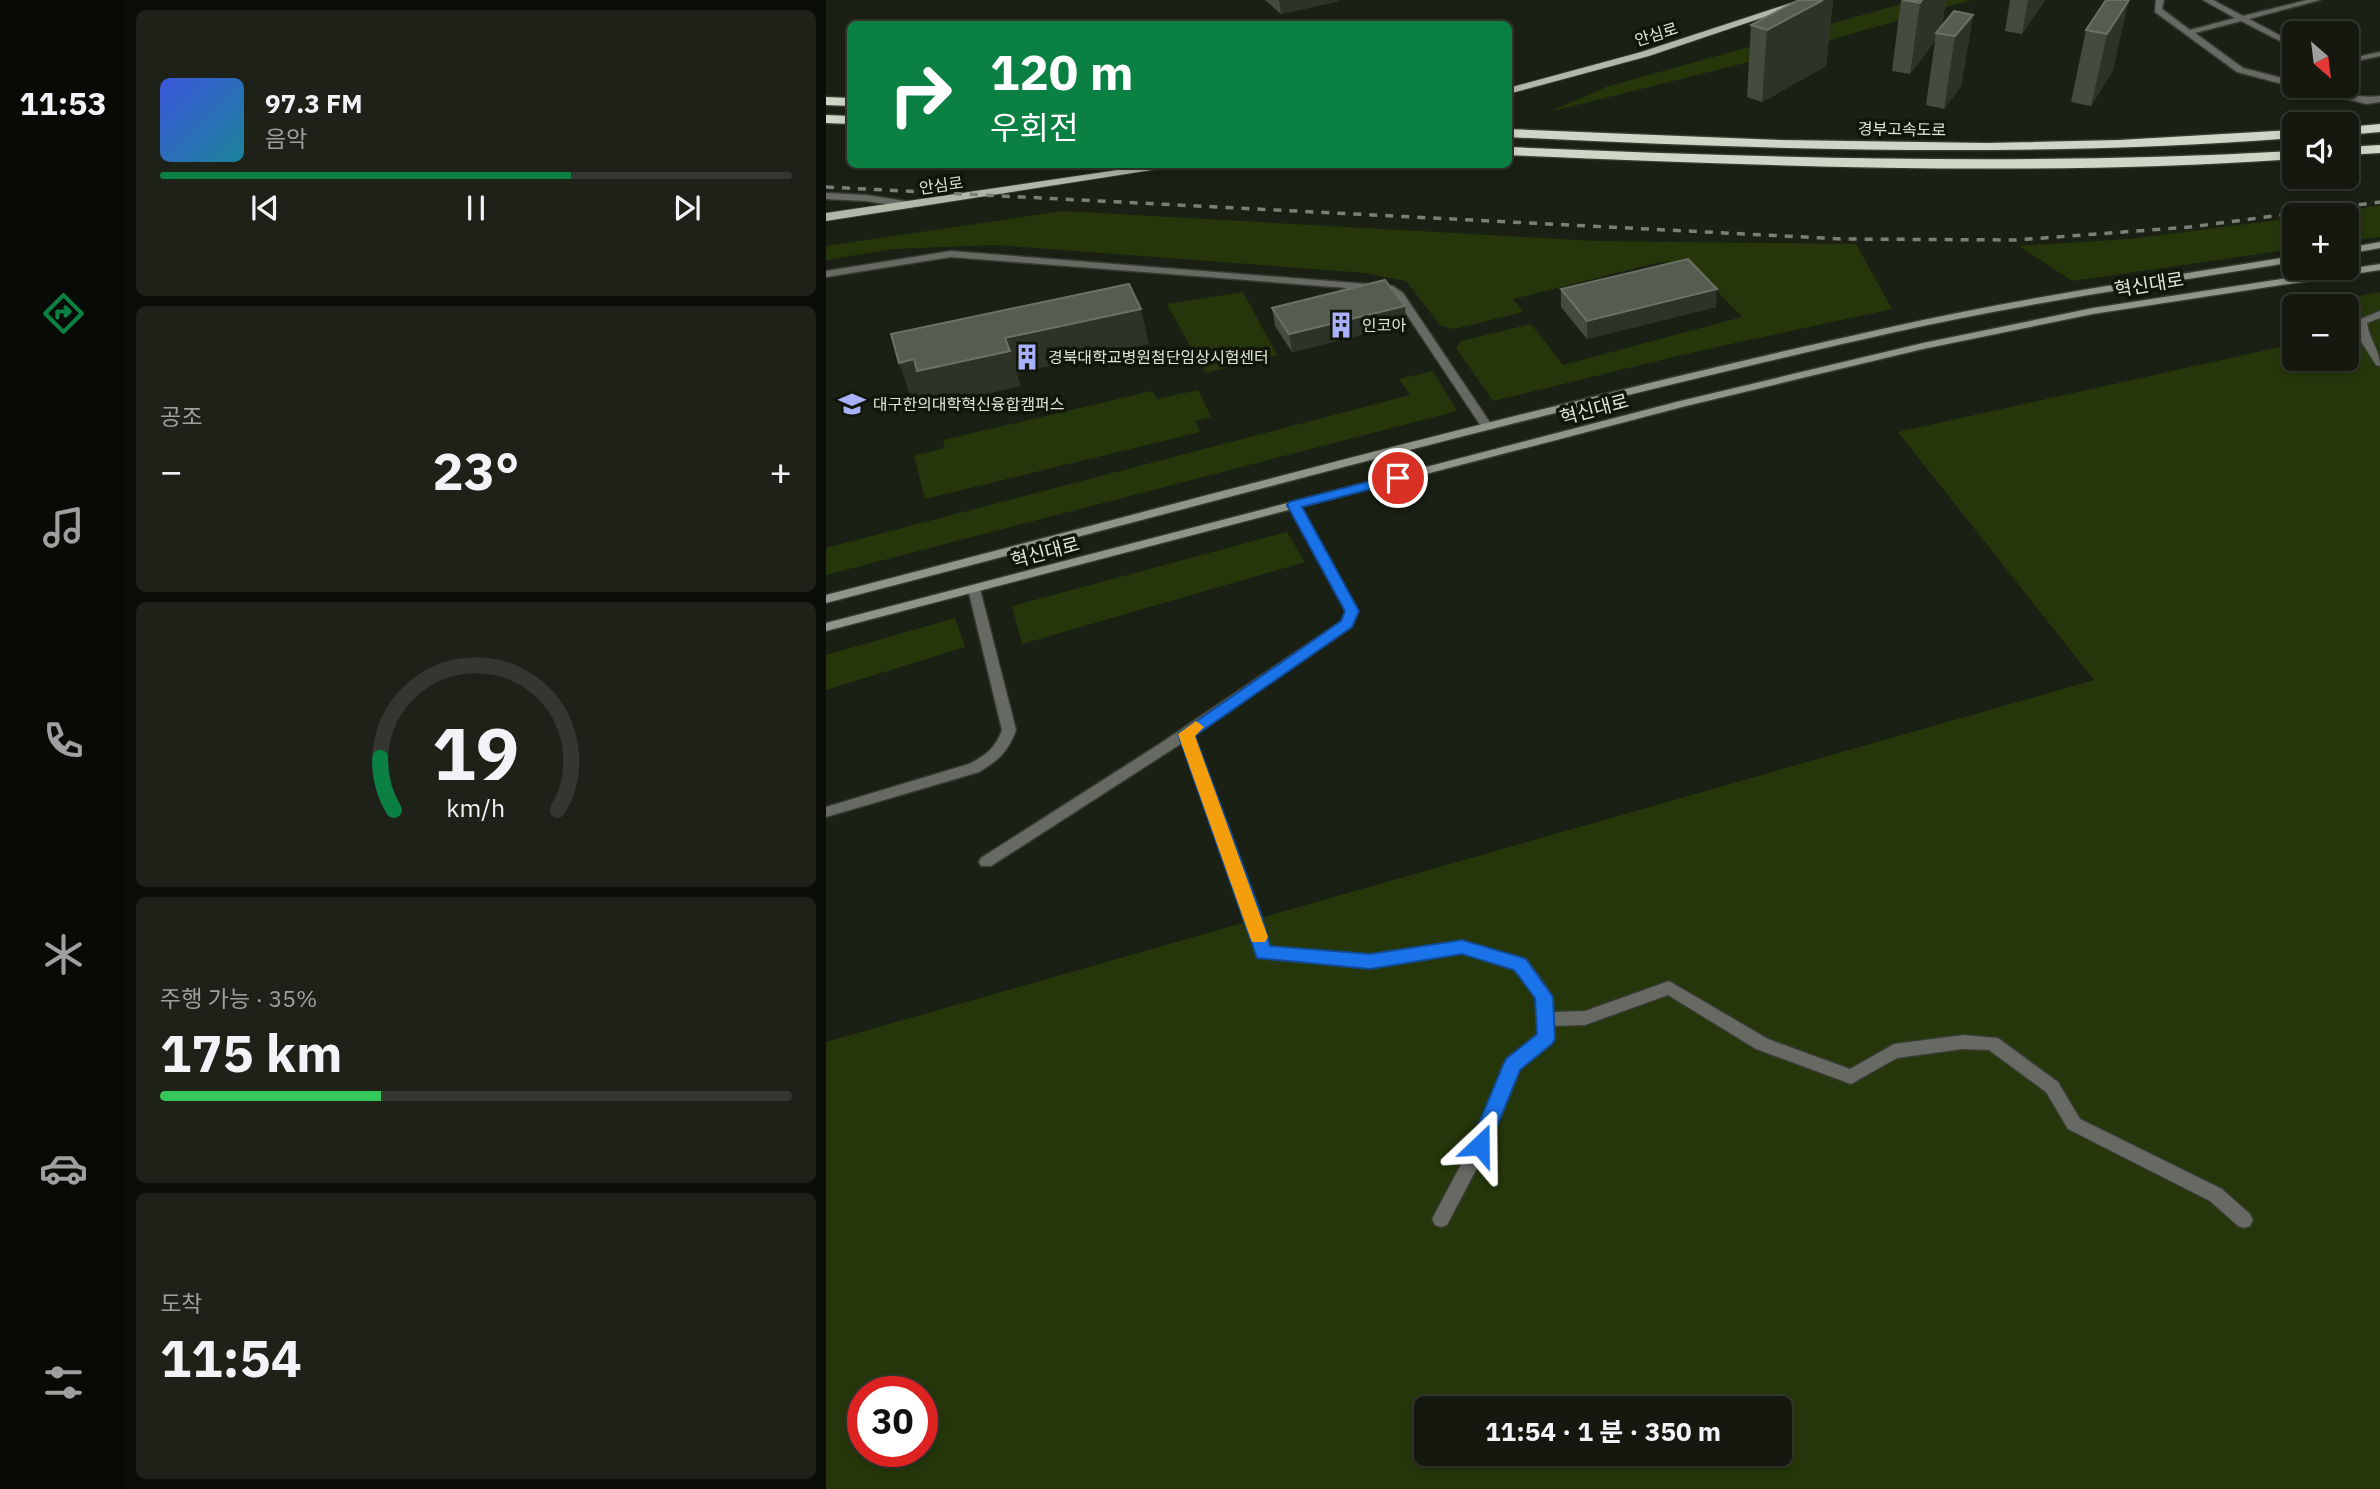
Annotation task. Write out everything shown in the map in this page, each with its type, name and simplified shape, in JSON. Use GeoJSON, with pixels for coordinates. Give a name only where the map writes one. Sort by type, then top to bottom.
{"type":"FeatureCollection","features":[{"type":"Feature","properties":{"kind":"highway"},"geometry":{"type":"LineString","coordinates":[[826,101],[847,102]]}},
{"type":"Feature","properties":{"kind":"highway"},"geometry":{"type":"LineString","coordinates":[[826,120],[847,120]]}},
{"type":"Feature","properties":{"kind":"highway"},"geometry":{"type":"LineString","coordinates":[[2359,130],[2380,128]]}},
{"type":"Feature","properties":{"kind":"highway","name":"경부고속도로"},"geometry":{"type":"LineString","coordinates":[[1512,133],[1757,144],[1946,148],[2101,145],[2282,135]]}},
{"type":"Feature","properties":{"kind":"highway"},"geometry":{"type":"LineString","coordinates":[[2359,150],[2380,149]]}},
{"type":"Feature","properties":{"kind":"highway","name":"경부고속도로"},"geometry":{"type":"LineString","coordinates":[[1512,151],[1922,166],[2164,162],[2282,156]]}},
{"type":"Feature","properties":{"kind":"main road","name":"안심로"},"geometry":{"type":"LineString","coordinates":[[1512,90],[1658,50],[1810,0]]}},
{"type":"Feature","properties":{"kind":"main road","name":"안심로"},"geometry":{"type":"LineString","coordinates":[[826,217],[1158,168]]}},
{"type":"Feature","properties":{"kind":"main road"},"geometry":{"type":"LineString","coordinates":[[2359,249],[2380,245]]}},
{"type":"Feature","properties":{"kind":"main road"},"geometry":{"type":"LineString","coordinates":[[826,599],[1488,427],[1894,329],[2063,296],[2282,261]]}},
{"type":"Feature","properties":{"kind":"main road","name":"혁신대로"},"geometry":{"type":"LineString","coordinates":[[826,627],[1684,403],[1923,346],[2093,311],[2380,267]]}},
{"type":"Feature","properties":{"kind":"street"},"geometry":{"type":"LineString","coordinates":[[2160,0],[2158,10],[2240,70],[2282,81]]}},
{"type":"Feature","properties":{"kind":"street"},"geometry":{"type":"LineString","coordinates":[[2207,0],[2282,39]]}},
{"type":"Feature","properties":{"kind":"street"},"geometry":{"type":"LineString","coordinates":[[2190,32],[2316,0]]}},
{"type":"Feature","properties":{"kind":"street"},"geometry":{"type":"LineString","coordinates":[[2359,58],[2380,54]]}},
{"type":"Feature","properties":{"kind":"street"},"geometry":{"type":"LineString","coordinates":[[2269,78],[2282,75]]}},
{"type":"Feature","properties":{"kind":"street"},"geometry":{"type":"LineString","coordinates":[[2353,98],[2366,101],[2380,99]]}},
{"type":"Feature","properties":{"kind":"street"},"geometry":{"type":"LineString","coordinates":[[826,196],[866,198],[911,205]]}},
{"type":"Feature","properties":{"kind":"street"},"geometry":{"type":"LineString","coordinates":[[826,274],[951,254],[1389,288],[1399,295],[1488,427]]}},
{"type":"Feature","properties":{"kind":"street"},"geometry":{"type":"LineString","coordinates":[[2380,314],[2361,321],[2364,338],[2380,363]]}},
{"type":"Feature","properties":{"kind":"street"},"geometry":{"type":"LineString","coordinates":[[986,862],[1186,734],[1347,624],[1352,611],[1294,505]]}},
{"type":"Feature","properties":{"kind":"street"},"geometry":{"type":"LineString","coordinates":[[826,811],[974,768],[993,758],[1005,745],[1009,730],[974,589]]}},
{"type":"Feature","properties":{"kind":"street"},"geometry":{"type":"LineString","coordinates":[[1186,734],[1251,911],[1263,953],[1370,961],[1462,947],[1520,964],[1544,997],[1546,1038],[1513,1065],[1480,1145],[1441,1219]]}},
{"type":"Feature","properties":{"kind":"street"},"geometry":{"type":"LineString","coordinates":[[1545,1019],[1585,1018],[1669,988],[1762,1044],[1851,1077],[1894,1051],[1963,1042],[1992,1043],[2052,1087],[2074,1124],[2216,1195],[2244,1220]]}},
{"type":"Feature","properties":{"kind":"green space"},"geometry":{"type":"Polygon","coordinates":[[[1916,0],[1972,0],[1765,58],[1549,112],[1606,87],[1916,0]]]}},
{"type":"Feature","properties":{"kind":"green space"},"geometry":{"type":"Polygon","coordinates":[[[2380,205],[2380,237],[2359,240],[2359,208],[2380,205]]]}},
{"type":"Feature","properties":{"kind":"green space"},"geometry":{"type":"Polygon","coordinates":[[[1063,211],[1595,241],[1856,244],[1892,309],[1694,352],[1493,401],[1456,348],[1461,341],[1531,324],[1563,365],[1742,317],[1693,266],[1660,262],[1513,299],[1523,312],[1454,329],[1440,325],[1406,281],[1366,273],[997,245],[893,249],[826,260],[826,246],[1063,211]]]}},
{"type":"Feature","properties":{"kind":"green space"},"geometry":{"type":"Polygon","coordinates":[[[2282,220],[2282,251],[2072,281],[2019,246],[2129,239],[2282,220]]]}},
{"type":"Feature","properties":{"kind":"green space"},"geometry":{"type":"Polygon","coordinates":[[[1243,292],[1277,355],[1205,373],[1167,304],[1243,292]]]}},
{"type":"Feature","properties":{"kind":"green space"},"geometry":{"type":"Polygon","coordinates":[[[2380,292],[2380,1489],[826,1489],[826,1042],[2094,680],[1898,432],[2282,347],[2282,371],[2359,371],[2359,296],[2380,292]]]}},
{"type":"Feature","properties":{"kind":"green space"},"geometry":{"type":"Polygon","coordinates":[[[1433,371],[1457,411],[826,575],[826,548],[1410,395],[1399,379],[1433,371]]]}},
{"type":"Feature","properties":{"kind":"green space"},"geometry":{"type":"Polygon","coordinates":[[[1198,390],[1211,417],[1195,421],[1200,432],[925,499],[914,456],[945,448],[943,440],[1152,391],[1157,399],[1198,390]]]}},
{"type":"Feature","properties":{"kind":"green space"},"geometry":{"type":"Polygon","coordinates":[[[1287,532],[1305,562],[1022,644],[1012,606],[1287,532]]]}},
{"type":"Feature","properties":{"kind":"green space"},"geometry":{"type":"Polygon","coordinates":[[[955,618],[965,647],[826,690],[826,655],[955,618]]]}},
{"type":"Feature","properties":{"kind":"building"},"geometry":{"type":"Polygon","coordinates":[[[1799,0],[1823,0],[1767,30],[1751,25],[1799,0]]]}},
{"type":"Feature","properties":{"kind":"building"},"geometry":{"type":"Polygon","coordinates":[[[2106,0],[2129,0],[2107,34],[2086,30],[2106,0]]]}},
{"type":"Feature","properties":{"kind":"building"},"geometry":{"type":"Polygon","coordinates":[[[1954,11],[1973,15],[1955,36],[1936,33],[1954,11]]]}},
{"type":"Feature","properties":{"kind":"building"},"geometry":{"type":"Polygon","coordinates":[[[1688,259],[1717,289],[1587,321],[1561,289],[1688,259]]]}},
{"type":"Feature","properties":{"kind":"building"},"geometry":{"type":"Polygon","coordinates":[[[1385,280],[1405,306],[1289,334],[1272,308],[1385,280]]]}},
{"type":"Feature","properties":{"kind":"building"},"geometry":{"type":"Polygon","coordinates":[[[1129,284],[1141,309],[1005,338],[1010,351],[917,371],[914,359],[899,363],[891,334],[1129,284]]]}},
{"type":"Feature","properties":{"kind":"railway"},"geometry":{"type":"LineString","coordinates":[[826,187],[1843,239],[2016,240],[2190,227],[2380,202]]}},
{"type":"Feature","properties":{"kind":"slow traffic"},"geometry":{"type":"LineString","coordinates":[[1196,727],[1186,734],[1259,937]]}},
{"type":"Feature","properties":{"kind":"place","name":"인코아"},"geometry":{"type":"Point","coordinates":[1341,325]}},
{"type":"Feature","properties":{"kind":"place","name":"경북대학교병원첨단임상시험센터"},"geometry":{"type":"Point","coordinates":[1027,357]}},
{"type":"Feature","properties":{"kind":"place","name":"대구한의대학혁신융합캠퍼스"},"geometry":{"type":"Point","coordinates":[852,404]}},
{"type":"Feature","properties":{"kind":"route"},"geometry":{"type":"LineString","coordinates":[[1398,478],[1294,505],[1352,611],[1347,624],[1186,734],[1251,911],[1263,953],[1370,961],[1462,947],[1520,964],[1544,997],[1546,1038],[1513,1065],[1480,1145]]}}]}
